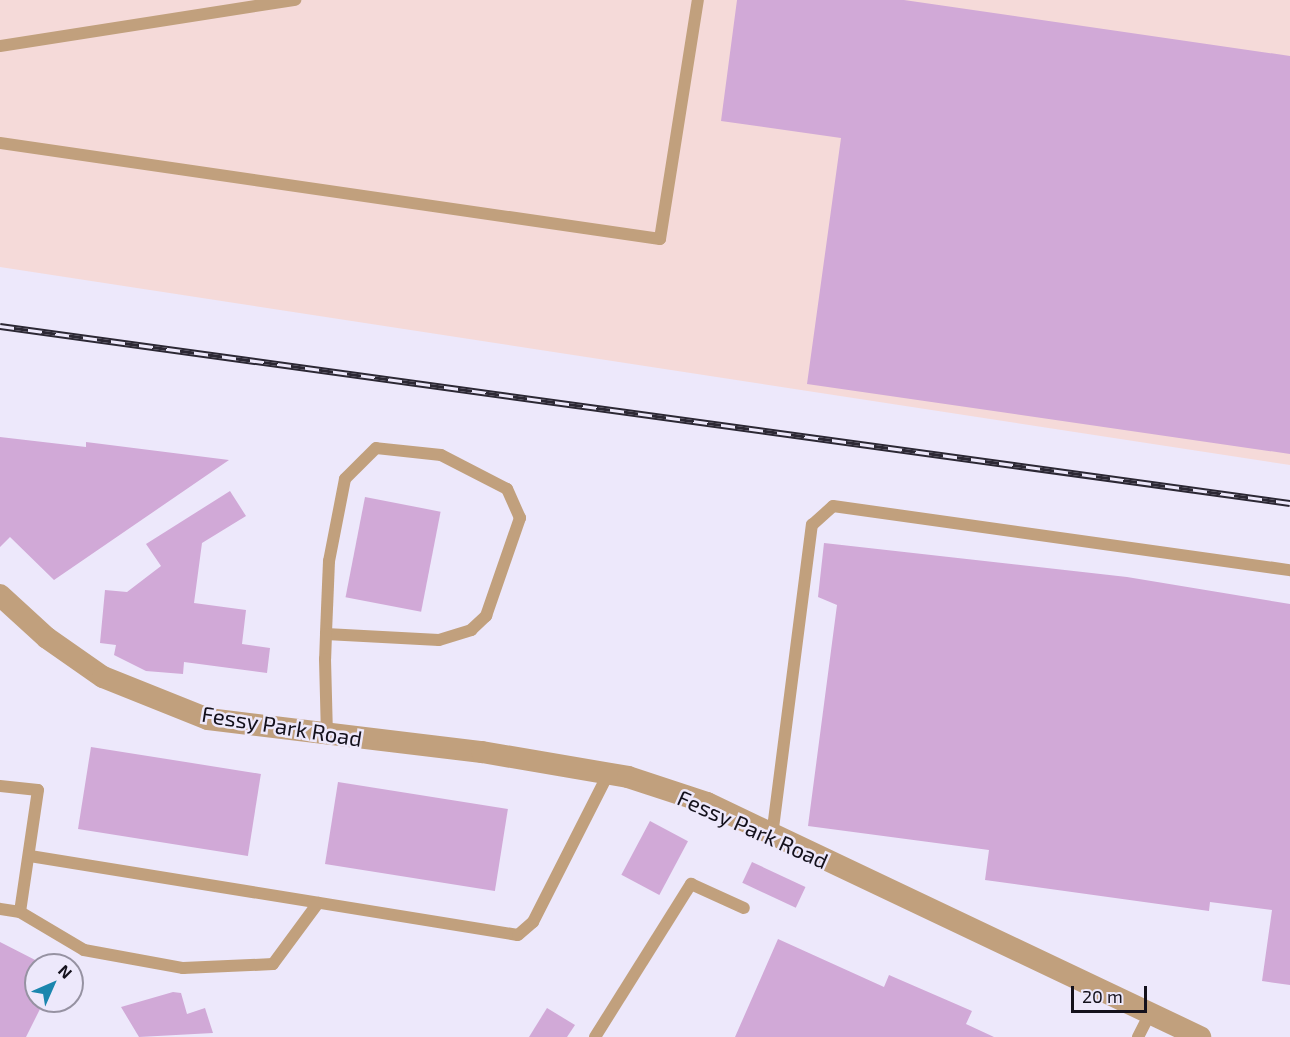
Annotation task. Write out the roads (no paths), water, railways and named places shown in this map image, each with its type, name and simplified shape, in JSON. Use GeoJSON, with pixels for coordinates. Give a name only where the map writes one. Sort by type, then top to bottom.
{"type":"FeatureCollection","features":[{"type":"Feature","properties":{"kind":"street","name":"Fessy Park Road"},"geometry":{"type":"LineString","coordinates":[[0,595],[46,638],[103,677],[208,719],[608,774],[707,803],[772,836],[1200,1037]]}},
{"type":"Feature","properties":{"kind":"lane"},"geometry":{"type":"LineString","coordinates":[[0,46],[295,0]]}},
{"type":"Feature","properties":{"kind":"lane"},"geometry":{"type":"LineString","coordinates":[[0,143],[660,239],[698,0]]}},
{"type":"Feature","properties":{"kind":"lane"},"geometry":{"type":"LineString","coordinates":[[326,634],[439,640],[471,630],[486,616],[520,518],[507,489],[441,455],[376,448],[345,479],[329,561],[326,634],[327,735]]}},
{"type":"Feature","properties":{"kind":"lane"},"geometry":{"type":"LineString","coordinates":[[772,836],[812,525],[833,506],[1290,570]]}},
{"type":"Feature","properties":{"kind":"lane"},"geometry":{"type":"LineString","coordinates":[[30,856],[518,935],[534,922],[608,774]]}},
{"type":"Feature","properties":{"kind":"lane"},"geometry":{"type":"LineString","coordinates":[[0,786],[38,790],[20,912]]}},
{"type":"Feature","properties":{"kind":"lane"},"geometry":{"type":"LineString","coordinates":[[595,1037],[691,884],[744,908]]}},
{"type":"Feature","properties":{"kind":"lane"},"geometry":{"type":"LineString","coordinates":[[0,909],[20,912],[84,950],[183,968],[273,964],[318,903]]}},
{"type":"Feature","properties":{"kind":"lane"},"geometry":{"type":"LineString","coordinates":[[1138,1037],[1150,1013]]}},
{"type":"Feature","properties":{"kind":"railway"},"geometry":{"type":"LineString","coordinates":[[0,326],[1290,503]]}}]}
